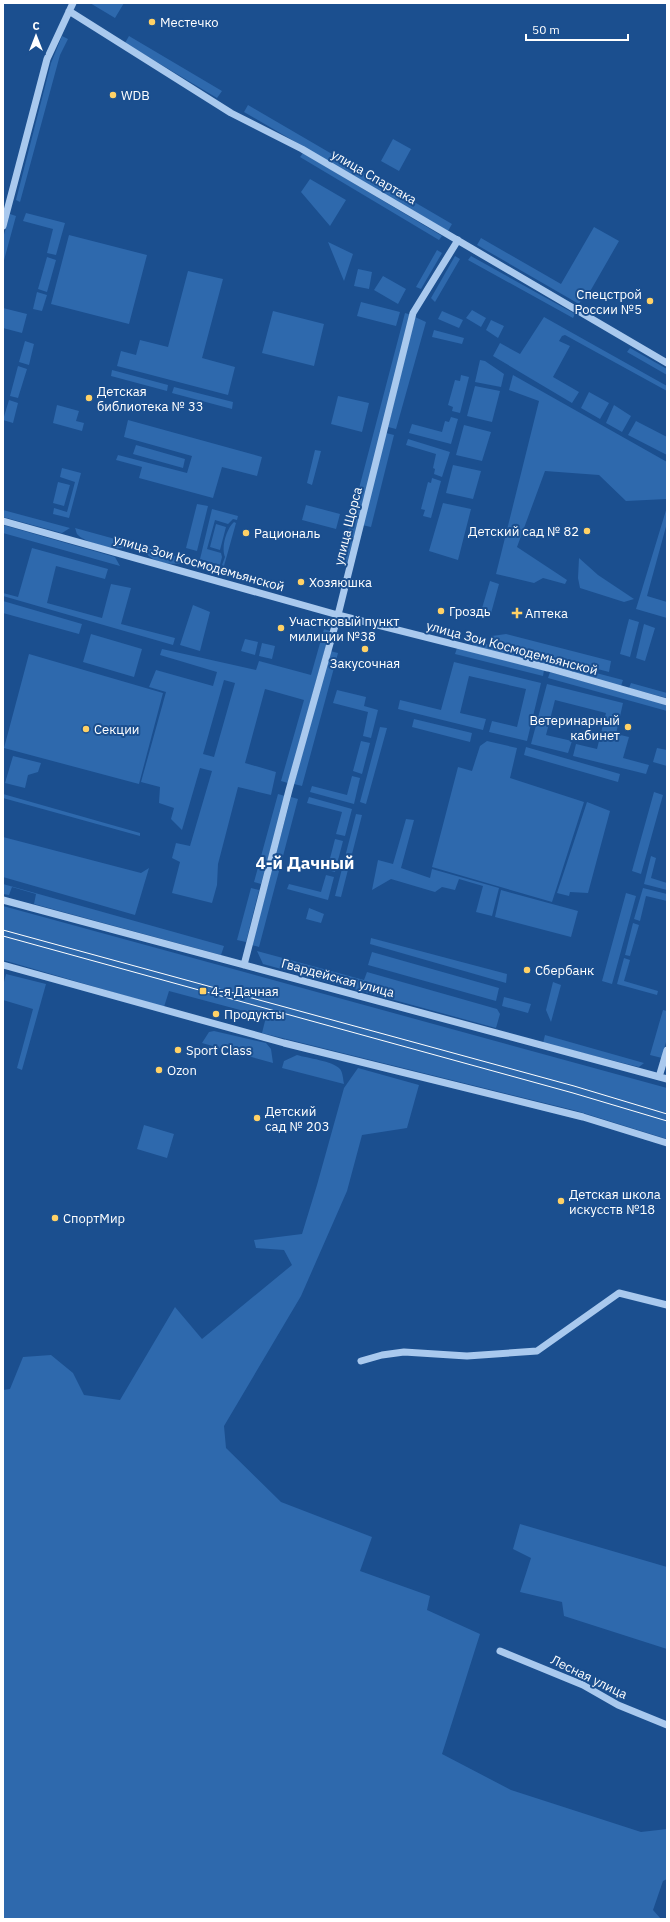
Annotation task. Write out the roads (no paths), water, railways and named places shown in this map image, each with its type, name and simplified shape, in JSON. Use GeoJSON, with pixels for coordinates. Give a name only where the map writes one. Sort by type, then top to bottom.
{"type":"FeatureCollection","features":[{"type":"Feature","properties":{"kind":"street"},"geometry":{"type":"LineString","coordinates":[[3,226],[47,60],[73,3]]}},
{"type":"Feature","properties":{"kind":"street","name":"улица Спартака"},"geometry":{"type":"LineString","coordinates":[[69,10],[231,113],[302,149],[667,363]]}},
{"type":"Feature","properties":{"kind":"street","name":"улица Щорса"},"geometry":{"type":"LineString","coordinates":[[244,965],[289,790],[338,615],[413,313],[458,240]]}},
{"type":"Feature","properties":{"kind":"street","name":"улица Зои Космодемьянской"},"geometry":{"type":"LineString","coordinates":[[3,521],[338,615],[548,668],[667,702]]}},
{"type":"Feature","properties":{"kind":"street","name":"Гвардейская улица"},"geometry":{"type":"LineString","coordinates":[[3,900],[667,1079]]}},
{"type":"Feature","properties":{"kind":"street"},"geometry":{"type":"LineString","coordinates":[[3,965],[284,1043],[584,1117],[667,1143]]}},
{"type":"Feature","properties":{"kind":"street"},"geometry":{"type":"LineString","coordinates":[[659,1077],[667,1050]]}},
{"type":"Feature","properties":{"kind":"street"},"geometry":{"type":"LineString","coordinates":[[361,1361],[382,1355],[404,1352],[467,1356],[536,1351],[619,1293],[667,1305]]}},
{"type":"Feature","properties":{"kind":"street","name":"Лесная улица"},"geometry":{"type":"LineString","coordinates":[[500,1651],[583,1685],[618,1705],[667,1725]]}},
{"type":"Feature","properties":{"kind":"tram line"},"geometry":{"type":"LineString","coordinates":[[3,930],[574,1086],[667,1114]]}},
{"type":"Feature","properties":{"kind":"tram line"},"geometry":{"type":"LineString","coordinates":[[3,936],[573,1093],[667,1121]]}},
{"type":"Feature","properties":{"kind":"place","name":"Местечко"},"geometry":{"type":"Point","coordinates":[152,22]}},
{"type":"Feature","properties":{"kind":"place","name":"WDB"},"geometry":{"type":"Point","coordinates":[113,95]}},
{"type":"Feature","properties":{"kind":"place","name":"Спецстрой России №5"},"geometry":{"type":"Point","coordinates":[650,301]}},
{"type":"Feature","properties":{"kind":"place","name":"Детская библиотека № 33"},"geometry":{"type":"Point","coordinates":[89,398]}},
{"type":"Feature","properties":{"kind":"place","name":"Детский сад № 82"},"geometry":{"type":"Point","coordinates":[587,531]}},
{"type":"Feature","properties":{"kind":"place","name":"Рациональ"},"geometry":{"type":"Point","coordinates":[246,533]}},
{"type":"Feature","properties":{"kind":"place","name":"Хозяюшка"},"geometry":{"type":"Point","coordinates":[301,582]}},
{"type":"Feature","properties":{"kind":"place","name":"Гроздь"},"geometry":{"type":"Point","coordinates":[441,611]}},
{"type":"Feature","properties":{"kind":"place","name":"Аптека"},"geometry":{"type":"Point","coordinates":[517,613]}},
{"type":"Feature","properties":{"kind":"place","name":"Участковый пункт милиции №38"},"geometry":{"type":"Point","coordinates":[281,628]}},
{"type":"Feature","properties":{"kind":"place","name":"Закусочная"},"geometry":{"type":"Point","coordinates":[365,649]}},
{"type":"Feature","properties":{"kind":"place","name":"Ветеринарный кабинет"},"geometry":{"type":"Point","coordinates":[628,727]}},
{"type":"Feature","properties":{"kind":"place","name":"Секции"},"geometry":{"type":"Point","coordinates":[86,729]}},
{"type":"Feature","properties":{"kind":"place","name":"Сбербанк"},"geometry":{"type":"Point","coordinates":[527,970]}},
{"type":"Feature","properties":{"kind":"place","name":"4-я Дачная"},"geometry":{"type":"Point","coordinates":[203,991]}},
{"type":"Feature","properties":{"kind":"place","name":"Продукты"},"geometry":{"type":"Point","coordinates":[216,1014]}},
{"type":"Feature","properties":{"kind":"place","name":"Sport Class"},"geometry":{"type":"Point","coordinates":[178,1050]}},
{"type":"Feature","properties":{"kind":"place","name":"Ozon"},"geometry":{"type":"Point","coordinates":[159,1070]}},
{"type":"Feature","properties":{"kind":"place","name":"Детский сад № 203"},"geometry":{"type":"Point","coordinates":[257,1118]}},
{"type":"Feature","properties":{"kind":"place","name":"Детская школа искусств №18"},"geometry":{"type":"Point","coordinates":[561,1201]}},
{"type":"Feature","properties":{"kind":"place","name":"СпортМир"},"geometry":{"type":"Point","coordinates":[55,1218]}},
{"type":"Feature","properties":{"kind":"district","name":"4-й Дачный"},"geometry":{"type":"Point","coordinates":[305,863]}}]}
